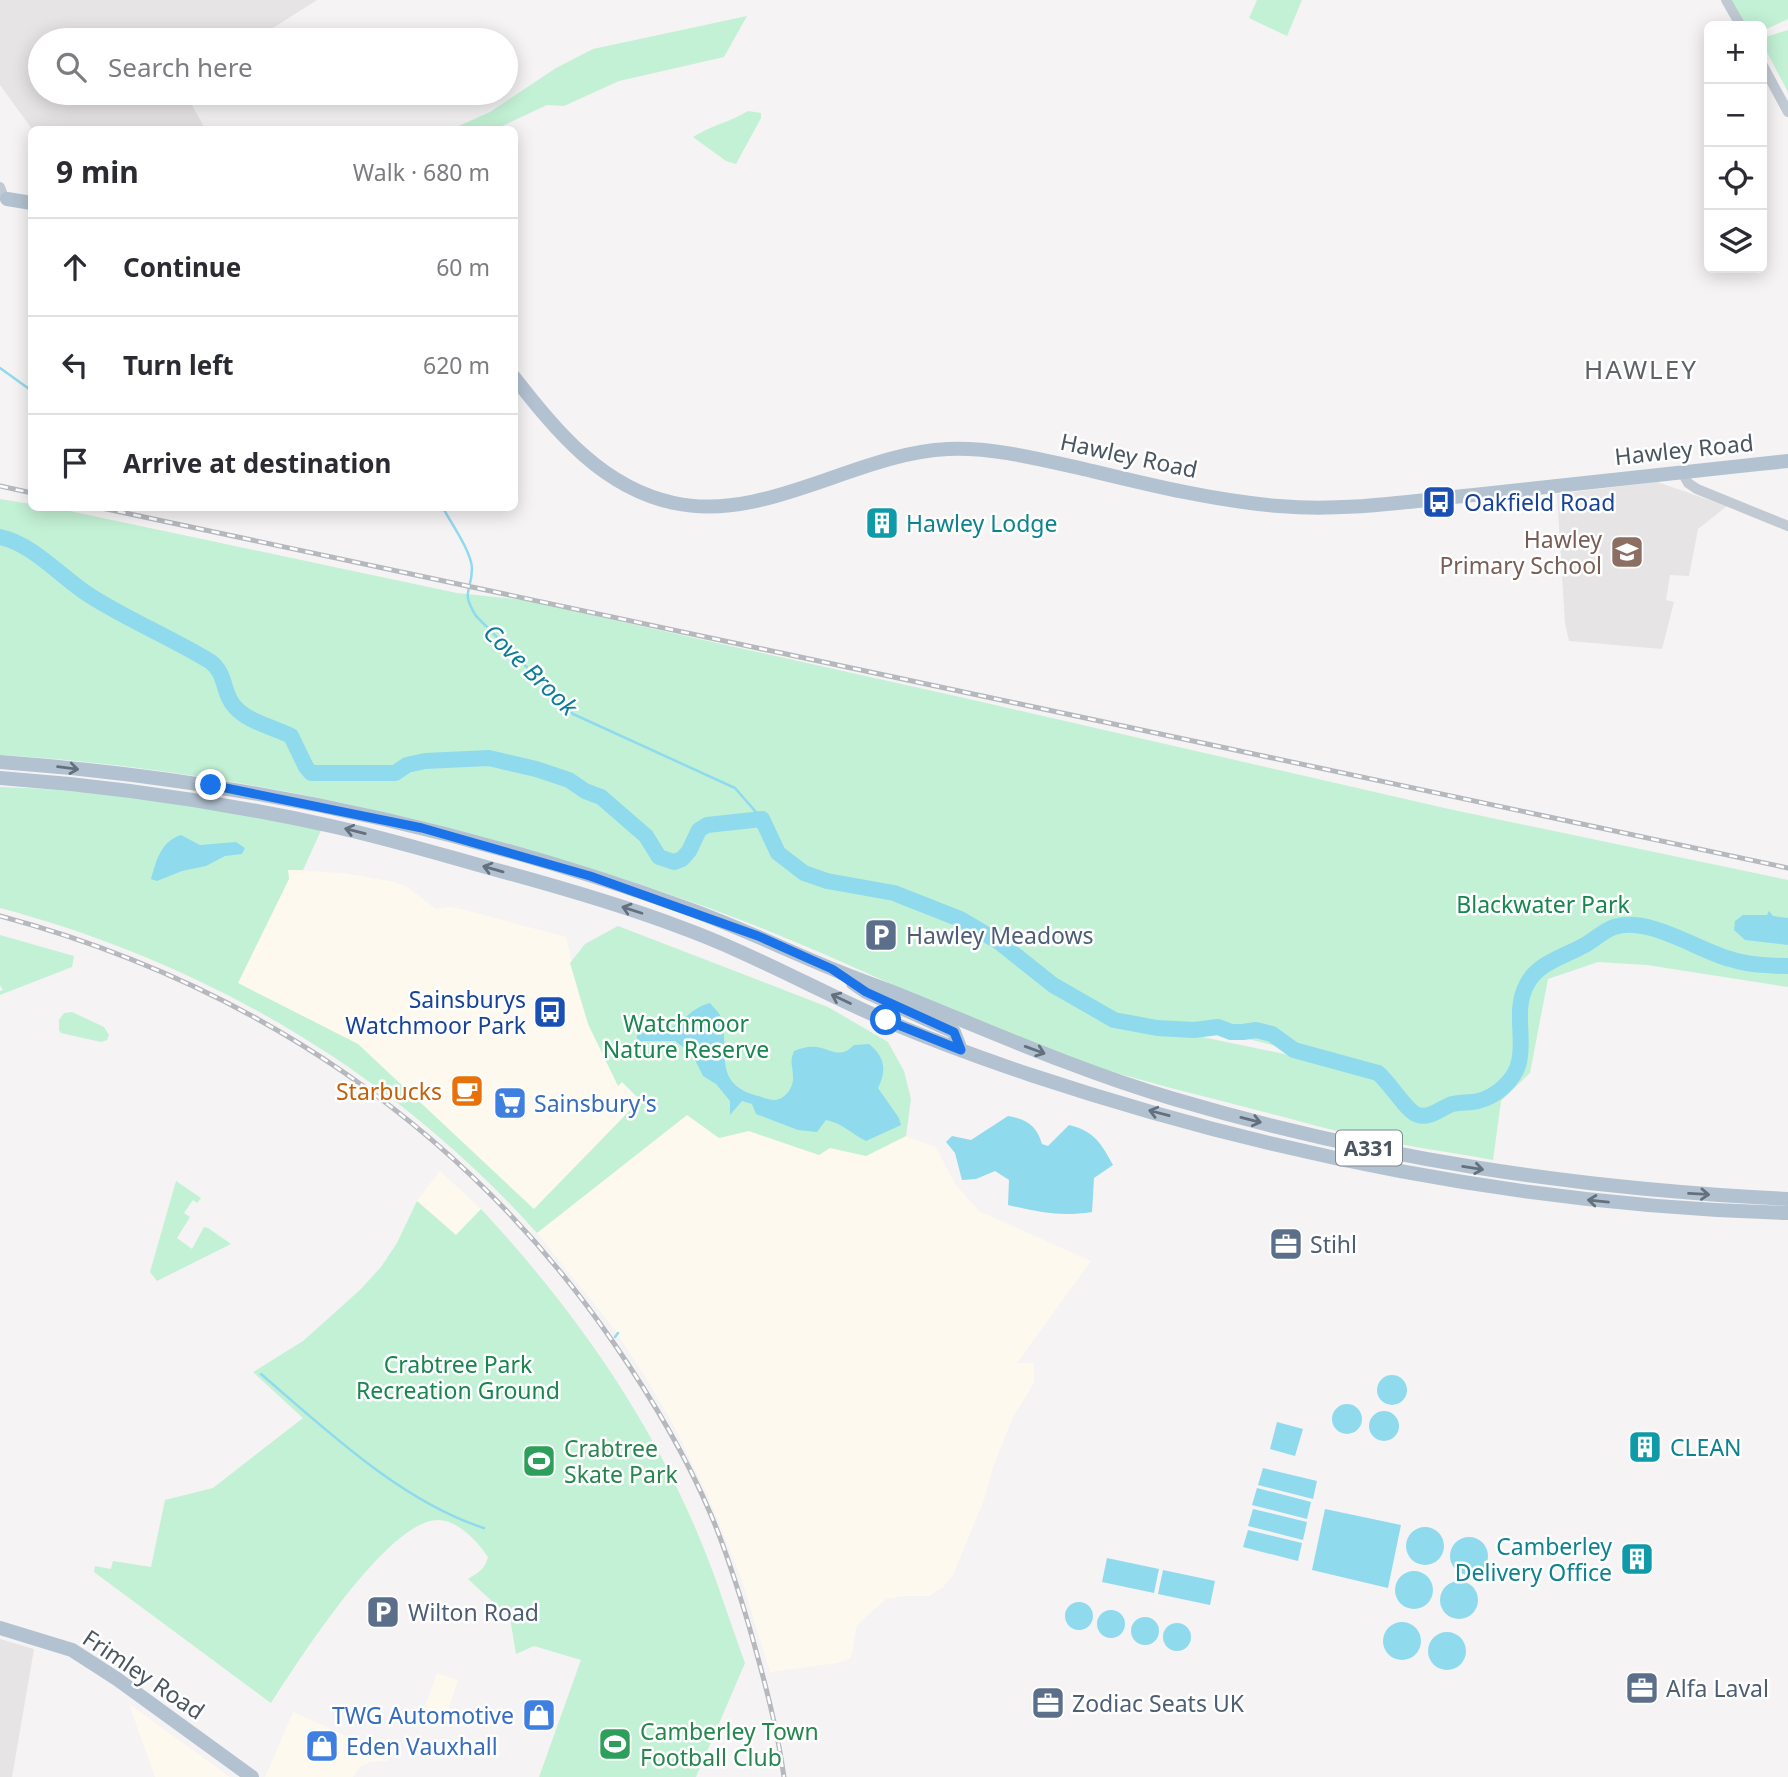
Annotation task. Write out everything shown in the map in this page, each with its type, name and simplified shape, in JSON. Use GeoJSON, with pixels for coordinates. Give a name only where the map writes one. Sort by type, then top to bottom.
{"type":"FeatureCollection","features":[{"type":"Feature","properties":{"kind":"main road"},"geometry":{"type":"LineString","coordinates":[[3,199],[28,203]]}},
{"type":"Feature","properties":{"kind":"main road","name":"Hawley Road"},"geometry":{"type":"LineString","coordinates":[[518,382],[582,455],[606,473],[648,495],[692,506],[720,506],[768,498],[878,461],[916,452],[951,449],[984,450],[1036,458],[1233,500],[1308,508],[1449,497],[1788,461]]}},
{"type":"Feature","properties":{"kind":"main road","name":"A331"},"geometry":{"type":"LineString","coordinates":[[0,762],[60,766],[211,785],[422,828],[590,876],[676,904],[997,1036],[1107,1077],[1171,1098],[1329,1139],[1438,1162],[1524,1176],[1652,1191],[1788,1199]]}},
{"type":"Feature","properties":{"kind":"main road","name":"A331"},"geometry":{"type":"LineString","coordinates":[[0,778],[184,798],[329,825],[569,890],[683,928],[886,1020],[961,1050],[1101,1097],[1294,1148],[1419,1175],[1524,1193],[1654,1206],[1788,1213]]}},
{"type":"Feature","properties":{"kind":"main road","name":"A331"},"geometry":{"type":"LineString","coordinates":[[832,969],[866,992],[954,1032],[961,1050]]}},
{"type":"Feature","properties":{"kind":"main road","name":"Frimley Road"},"geometry":{"type":"LineString","coordinates":[[0,1628],[72,1650],[252,1777]]}},
{"type":"Feature","properties":{"kind":"street"},"geometry":{"type":"LineString","coordinates":[[1726,0],[1738,21]]}},
{"type":"Feature","properties":{"kind":"street"},"geometry":{"type":"LineString","coordinates":[[1767,73],[1788,112]]}},
{"type":"Feature","properties":{"kind":"street"},"geometry":{"type":"LineString","coordinates":[[1682,472],[1688,483],[1697,489],[1788,526]]}},
{"type":"Feature","properties":{"kind":"shaded area"},"geometry":{"type":"Polygon","coordinates":[[[0,0],[317,0],[273,28],[28,28],[28,105],[192,105],[204,126],[30,126],[0,85],[0,0]]]}},
{"type":"Feature","properties":{"kind":"shaded area","name":"Hawley Primary School"},"geometry":{"type":"Polygon","coordinates":[[[1657,482],[1727,506],[1698,529],[1689,576],[1670,575],[1666,600],[1674,602],[1662,649],[1569,641],[1565,623],[1557,494],[1657,482]]]}},
{"type":"Feature","properties":{"kind":"shaded area"},"geometry":{"type":"Polygon","coordinates":[[[288,870],[343,873],[395,882],[409,888],[436,909],[461,909],[566,937],[579,996],[618,1086],[622,1082],[640,1100],[534,1209],[532,1208],[358,1044],[238,983],[289,879],[288,870]]]}},
{"type":"Feature","properties":{"kind":"shaded area"},"geometry":{"type":"Polygon","coordinates":[[[687,1115],[719,1138],[749,1131],[819,1155],[830,1148],[866,1156],[906,1136],[936,1147],[955,1184],[979,1211],[1091,1261],[1017,1363],[1034,1363],[1034,1383],[1013,1417],[993,1467],[984,1500],[953,1575],[943,1587],[929,1596],[886,1599],[857,1625],[851,1658],[838,1663],[770,1672],[741,1578],[711,1503],[675,1428],[612,1326],[537,1233],[687,1115]]]}},
{"type":"Feature","properties":{"kind":"shaded area"},"geometry":{"type":"Polygon","coordinates":[[[440,1171],[481,1209],[456,1235],[417,1201],[440,1171]]]}},
{"type":"Feature","properties":{"kind":"shaded area"},"geometry":{"type":"Polygon","coordinates":[[[0,1639],[34,1649],[12,1777],[0,1777],[0,1639]]]}},
{"type":"Feature","properties":{"kind":"shaded area"},"geometry":{"type":"Polygon","coordinates":[[[437,1673],[458,1680],[443,1725],[421,1717],[437,1673]]]}},
{"type":"Feature","properties":{"kind":"shaded area"},"geometry":{"type":"Polygon","coordinates":[[[129,1704],[230,1777],[155,1777],[129,1704]]]}},
{"type":"Feature","properties":{"kind":"shaded area","name":"Eden Vauxhall"},"geometry":{"type":"Polygon","coordinates":[[[293,1712],[391,1759],[361,1766],[353,1777],[265,1777],[293,1712]]]}},
{"type":"Feature","properties":{"kind":"green space"},"geometry":{"type":"Polygon","coordinates":[[[1257,0],[1302,0],[1287,36],[1249,18],[1257,0]]]}},
{"type":"Feature","properties":{"kind":"green space"},"geometry":{"type":"Polygon","coordinates":[[[1726,0],[1788,0],[1788,19],[1767,29],[1767,21],[1738,21],[1726,0]]]}},
{"type":"Feature","properties":{"kind":"green space"},"geometry":{"type":"Polygon","coordinates":[[[747,16],[724,57],[619,81],[564,106],[547,105],[502,126],[459,126],[500,105],[518,105],[518,93],[556,68],[593,49],[747,16]]]}},
{"type":"Feature","properties":{"kind":"green space"},"geometry":{"type":"Polygon","coordinates":[[[1788,30],[1788,92],[1767,52],[1767,36],[1788,30]]]}},
{"type":"Feature","properties":{"kind":"green space"},"geometry":{"type":"Polygon","coordinates":[[[748,111],[761,113],[761,118],[736,164],[726,161],[693,137],[706,130],[748,111]]]}},
{"type":"Feature","properties":{"kind":"green space","name":"Hawley Meadows"},"geometry":{"type":"Polygon","coordinates":[[[0,499],[28,504],[28,511],[70,511],[457,593],[524,600],[1449,809],[1788,880],[1788,987],[1647,965],[1598,962],[1548,979],[1530,1073],[1501,1101],[1493,1160],[1362,1137],[1101,1068],[988,1026],[730,916],[518,847],[434,824],[262,787],[88,762],[0,755],[0,499]],[[1197,1026],[1188,1034],[1376,1073],[1197,1026]]]}},
{"type":"Feature","properties":{"kind":"green space","name":"Watchmoor Nature Reserve"},"geometry":{"type":"Polygon","coordinates":[[[0,787],[122,796],[323,826],[303,870],[288,870],[289,879],[238,983],[358,1044],[534,1209],[640,1100],[622,1082],[618,1086],[588,1024],[570,963],[585,944],[618,926],[828,1007],[888,1042],[904,1071],[911,1099],[906,1136],[866,1156],[830,1148],[819,1155],[749,1131],[719,1138],[687,1115],[537,1233],[481,1175],[422,1122],[359,1074],[292,1031],[223,993],[151,959],[77,931],[0,908],[0,787]]]}},
{"type":"Feature","properties":{"kind":"green space"},"geometry":{"type":"Polygon","coordinates":[[[0,935],[74,956],[72,967],[0,995],[3,990],[0,985],[0,935]]]}},
{"type":"Feature","properties":{"kind":"green space"},"geometry":{"type":"Polygon","coordinates":[[[72,1012],[104,1027],[109,1035],[107,1040],[101,1042],[61,1033],[59,1020],[64,1013],[72,1012]]]}},
{"type":"Feature","properties":{"kind":"green space"},"geometry":{"type":"Polygon","coordinates":[[[176,1181],[201,1198],[197,1203],[193,1200],[184,1213],[190,1217],[177,1238],[192,1249],[204,1227],[231,1244],[157,1281],[150,1272],[176,1181]]]}},
{"type":"Feature","properties":{"kind":"green space","name":"Crabtree Park Recreation Ground"},"geometry":{"type":"Polygon","coordinates":[[[417,1201],[456,1235],[481,1209],[515,1247],[548,1286],[608,1368],[661,1456],[684,1502],[745,1663],[696,1777],[539,1777],[581,1660],[534,1646],[516,1654],[510,1618],[468,1579],[483,1568],[488,1557],[467,1533],[445,1521],[438,1520],[417,1526],[394,1543],[370,1567],[322,1627],[271,1703],[94,1572],[95,1566],[111,1569],[113,1561],[151,1567],[165,1500],[213,1488],[303,1418],[253,1372],[303,1341],[360,1290],[381,1267],[397,1243],[417,1201]]]}},
{"type":"Feature","properties":{"kind":"water"},"geometry":{"type":"Polygon","coordinates":[[[181,835],[200,845],[236,842],[245,848],[242,854],[225,856],[206,866],[182,871],[157,881],[151,879],[164,847],[181,835]]]}},
{"type":"Feature","properties":{"kind":"water"},"geometry":{"type":"Polygon","coordinates":[[[1769,911],[1773,916],[1788,918],[1788,945],[1745,940],[1734,930],[1735,921],[1743,915],[1767,915],[1769,911]]]}},
{"type":"Feature","properties":{"kind":"water"},"geometry":{"type":"Polygon","coordinates":[[[710,1003],[722,1020],[729,1076],[734,1084],[744,1091],[774,1100],[785,1095],[792,1085],[791,1062],[794,1051],[814,1047],[840,1053],[854,1045],[869,1044],[883,1064],[883,1075],[878,1088],[901,1125],[866,1141],[842,1126],[826,1120],[817,1132],[798,1130],[756,1114],[752,1104],[742,1101],[730,1115],[730,1101],[716,1084],[703,1076],[692,1054],[675,1041],[637,1041],[637,1033],[666,1030],[710,1003]]]}},
{"type":"Feature","properties":{"kind":"water"},"geometry":{"type":"Polygon","coordinates":[[[1008,1116],[1030,1124],[1042,1144],[1048,1146],[1069,1125],[1091,1134],[1096,1139],[1113,1165],[1094,1178],[1092,1212],[1060,1214],[1008,1205],[1009,1180],[995,1171],[976,1179],[962,1180],[955,1153],[946,1142],[952,1136],[971,1140],[1008,1116]]]}},
{"type":"Feature","properties":{"kind":"water"},"geometry":{"type":"Polygon","coordinates":[[[1392,1375],[1403,1379],[1407,1390],[1403,1401],[1392,1405],[1381,1401],[1377,1390],[1381,1379],[1392,1375]]]}},
{"type":"Feature","properties":{"kind":"water"},"geometry":{"type":"Polygon","coordinates":[[[1347,1404],[1358,1408],[1362,1419],[1358,1430],[1347,1434],[1336,1430],[1332,1419],[1336,1408],[1347,1404]]]}},
{"type":"Feature","properties":{"kind":"water"},"geometry":{"type":"Polygon","coordinates":[[[1384,1411],[1395,1415],[1399,1426],[1395,1437],[1384,1441],[1373,1437],[1369,1426],[1373,1415],[1384,1411]]]}},
{"type":"Feature","properties":{"kind":"water"},"geometry":{"type":"Polygon","coordinates":[[[1277,1422],[1303,1429],[1295,1456],[1270,1449],[1277,1422]]]}},
{"type":"Feature","properties":{"kind":"water"},"geometry":{"type":"Polygon","coordinates":[[[1263,1468],[1317,1481],[1313,1499],[1258,1485],[1263,1468]]]}},
{"type":"Feature","properties":{"kind":"water"},"geometry":{"type":"Polygon","coordinates":[[[1257,1488],[1311,1502],[1307,1519],[1252,1505],[1257,1488]]]}},
{"type":"Feature","properties":{"kind":"water"},"geometry":{"type":"Polygon","coordinates":[[[1253,1509],[1307,1522],[1303,1540],[1248,1526],[1253,1509]]]}},
{"type":"Feature","properties":{"kind":"water"},"geometry":{"type":"Polygon","coordinates":[[[1325,1509],[1401,1525],[1388,1588],[1312,1570],[1325,1509]]]}},
{"type":"Feature","properties":{"kind":"water"},"geometry":{"type":"Polygon","coordinates":[[[1425,1527],[1438,1533],[1444,1546],[1438,1559],[1425,1565],[1412,1559],[1406,1546],[1412,1533],[1425,1527]]]}},
{"type":"Feature","properties":{"kind":"water"},"geometry":{"type":"Polygon","coordinates":[[[1248,1530],[1302,1543],[1298,1561],[1243,1547],[1248,1530]]]}},
{"type":"Feature","properties":{"kind":"water"},"geometry":{"type":"Polygon","coordinates":[[[1469,1537],[1482,1543],[1488,1556],[1482,1569],[1469,1575],[1456,1569],[1450,1556],[1456,1543],[1469,1537]]]}},
{"type":"Feature","properties":{"kind":"water"},"geometry":{"type":"Polygon","coordinates":[[[1107,1558],[1159,1569],[1154,1593],[1102,1582],[1107,1558]]]}},
{"type":"Feature","properties":{"kind":"water"},"geometry":{"type":"Polygon","coordinates":[[[1163,1570],[1215,1581],[1210,1605],[1158,1594],[1163,1570]]]}},
{"type":"Feature","properties":{"kind":"water"},"geometry":{"type":"Polygon","coordinates":[[[1414,1571],[1427,1577],[1433,1590],[1427,1603],[1414,1609],[1401,1603],[1395,1590],[1401,1577],[1414,1571]]]}},
{"type":"Feature","properties":{"kind":"water"},"geometry":{"type":"Polygon","coordinates":[[[1459,1581],[1472,1587],[1478,1600],[1472,1613],[1459,1619],[1446,1613],[1440,1600],[1446,1587],[1459,1581]]]}},
{"type":"Feature","properties":{"kind":"water"},"geometry":{"type":"Polygon","coordinates":[[[1079,1602],[1089,1606],[1093,1616],[1089,1626],[1079,1630],[1069,1626],[1065,1616],[1069,1606],[1079,1602]]]}},
{"type":"Feature","properties":{"kind":"water"},"geometry":{"type":"Polygon","coordinates":[[[1111,1610],[1121,1614],[1125,1624],[1121,1634],[1111,1638],[1101,1634],[1097,1624],[1101,1614],[1111,1610]]]}},
{"type":"Feature","properties":{"kind":"water"},"geometry":{"type":"Polygon","coordinates":[[[1145,1617],[1155,1621],[1159,1631],[1155,1641],[1145,1645],[1135,1641],[1131,1631],[1135,1621],[1145,1617]]]}},
{"type":"Feature","properties":{"kind":"water"},"geometry":{"type":"Polygon","coordinates":[[[1402,1622],[1415,1628],[1421,1641],[1415,1654],[1402,1660],[1389,1654],[1383,1641],[1389,1628],[1402,1622]]]}},
{"type":"Feature","properties":{"kind":"water"},"geometry":{"type":"Polygon","coordinates":[[[1177,1623],[1187,1627],[1191,1637],[1187,1647],[1177,1651],[1167,1647],[1163,1637],[1167,1627],[1177,1623]]]}},
{"type":"Feature","properties":{"kind":"water"},"geometry":{"type":"Polygon","coordinates":[[[1447,1632],[1460,1638],[1466,1651],[1460,1664],[1447,1670],[1434,1664],[1428,1651],[1434,1638],[1447,1632]]]}},
{"type":"Feature","properties":{"kind":"waterway","name":"Cove Brook"},"geometry":{"type":"LineString","coordinates":[[0,368],[28,388]]}},
{"type":"Feature","properties":{"kind":"waterway","name":"Cove Brook"},"geometry":{"type":"LineString","coordinates":[[445,511],[471,561],[472,576],[468,596],[476,616],[573,714],[735,788],[762,819]]}},
{"type":"Feature","properties":{"kind":"waterway"},"geometry":{"type":"LineString","coordinates":[[0,537],[24,546],[104,604],[211,662],[220,673],[235,707],[254,720],[291,736],[311,773],[395,773],[407,765],[425,761],[489,758],[536,769],[569,780],[585,791],[601,797],[646,836],[659,857],[674,862],[682,859],[699,830],[707,825],[762,819],[778,853],[804,873],[827,881],[894,893],[960,919],[999,942],[1053,985],[1114,1020],[1157,1028],[1194,1030],[1218,1027],[1231,1032],[1256,1030],[1272,1034],[1294,1050],[1378,1073],[1409,1109],[1422,1116],[1452,1104],[1485,1099],[1504,1087],[1519,1062],[1521,1003],[1527,984],[1544,966],[1614,927],[1642,926],[1737,961],[1788,966]]}},
{"type":"Feature","properties":{"kind":"waterway"},"geometry":{"type":"LineString","coordinates":[[615,1337],[618,1333]]}},
{"type":"Feature","properties":{"kind":"waterway"},"geometry":{"type":"LineString","coordinates":[[261,1374],[395,1483],[424,1501],[484,1528]]}},
{"type":"Feature","properties":{"kind":"railway"},"geometry":{"type":"LineString","coordinates":[[0,486],[28,492]]}},
{"type":"Feature","properties":{"kind":"railway"},"geometry":{"type":"LineString","coordinates":[[116,511],[1788,868]]}},
{"type":"Feature","properties":{"kind":"railway"},"geometry":{"type":"LineString","coordinates":[[0,916],[93,945],[182,981],[266,1024],[346,1074],[420,1130],[490,1194],[554,1264],[641,1384],[679,1448],[701,1492],[727,1556],[749,1626],[774,1720],[784,1777]]}},
{"type":"Feature","properties":{"kind":"place","name":"Oakfield Road"},"geometry":{"type":"Point","coordinates":[1439,502]}},
{"type":"Feature","properties":{"kind":"place","name":"Hawley Lodge"},"geometry":{"type":"Point","coordinates":[882,523]}},
{"type":"Feature","properties":{"kind":"place","name":"Hawley Primary School"},"geometry":{"type":"Point","coordinates":[1627,552]}},
{"type":"Feature","properties":{"kind":"place","name":"Hawley Meadows"},"geometry":{"type":"Point","coordinates":[881,935]}},
{"type":"Feature","properties":{"kind":"place","name":"Sainsburys Watchmoor Park"},"geometry":{"type":"Point","coordinates":[550,1012]}},
{"type":"Feature","properties":{"kind":"place","name":"Starbucks"},"geometry":{"type":"Point","coordinates":[467,1091]}},
{"type":"Feature","properties":{"kind":"place","name":"Sainsbury's"},"geometry":{"type":"Point","coordinates":[510,1103]}},
{"type":"Feature","properties":{"kind":"place","name":"Stihl"},"geometry":{"type":"Point","coordinates":[1286,1244]}},
{"type":"Feature","properties":{"kind":"place","name":"CLEAN"},"geometry":{"type":"Point","coordinates":[1645,1447]}},
{"type":"Feature","properties":{"kind":"place","name":"Crabtree Skate Park"},"geometry":{"type":"Point","coordinates":[539,1461]}},
{"type":"Feature","properties":{"kind":"place","name":"Camberley Delivery Office"},"geometry":{"type":"Point","coordinates":[1637,1559]}},
{"type":"Feature","properties":{"kind":"place","name":"Wilton Road"},"geometry":{"type":"Point","coordinates":[383,1612]}},
{"type":"Feature","properties":{"kind":"place","name":"Alfa Laval"},"geometry":{"type":"Point","coordinates":[1642,1688]}},
{"type":"Feature","properties":{"kind":"place","name":"Zodiac Seats UK"},"geometry":{"type":"Point","coordinates":[1048,1703]}},
{"type":"Feature","properties":{"kind":"place","name":"TWG Automotive"},"geometry":{"type":"Point","coordinates":[539,1715]}},
{"type":"Feature","properties":{"kind":"place","name":"Camberley Town Football Club"},"geometry":{"type":"Point","coordinates":[615,1744]}},
{"type":"Feature","properties":{"kind":"place","name":"Eden Vauxhall"},"geometry":{"type":"Point","coordinates":[322,1746]}},
{"type":"Feature","properties":{"kind":"district","name":"HAWLEY"},"geometry":{"type":"Point","coordinates":[1641,369]}},
{"type":"Feature","properties":{"kind":"route"},"geometry":{"type":"LineString","coordinates":[[211,785],[422,828],[552,864],[688,909],[742,929],[832,969],[866,992],[954,1032],[961,1050],[886,1020]]}},
{"type":"Feature","properties":{"kind":"park label","name":"Blackwater Park"},"geometry":{"type":"Point","coordinates":[1543,904]}}]}
